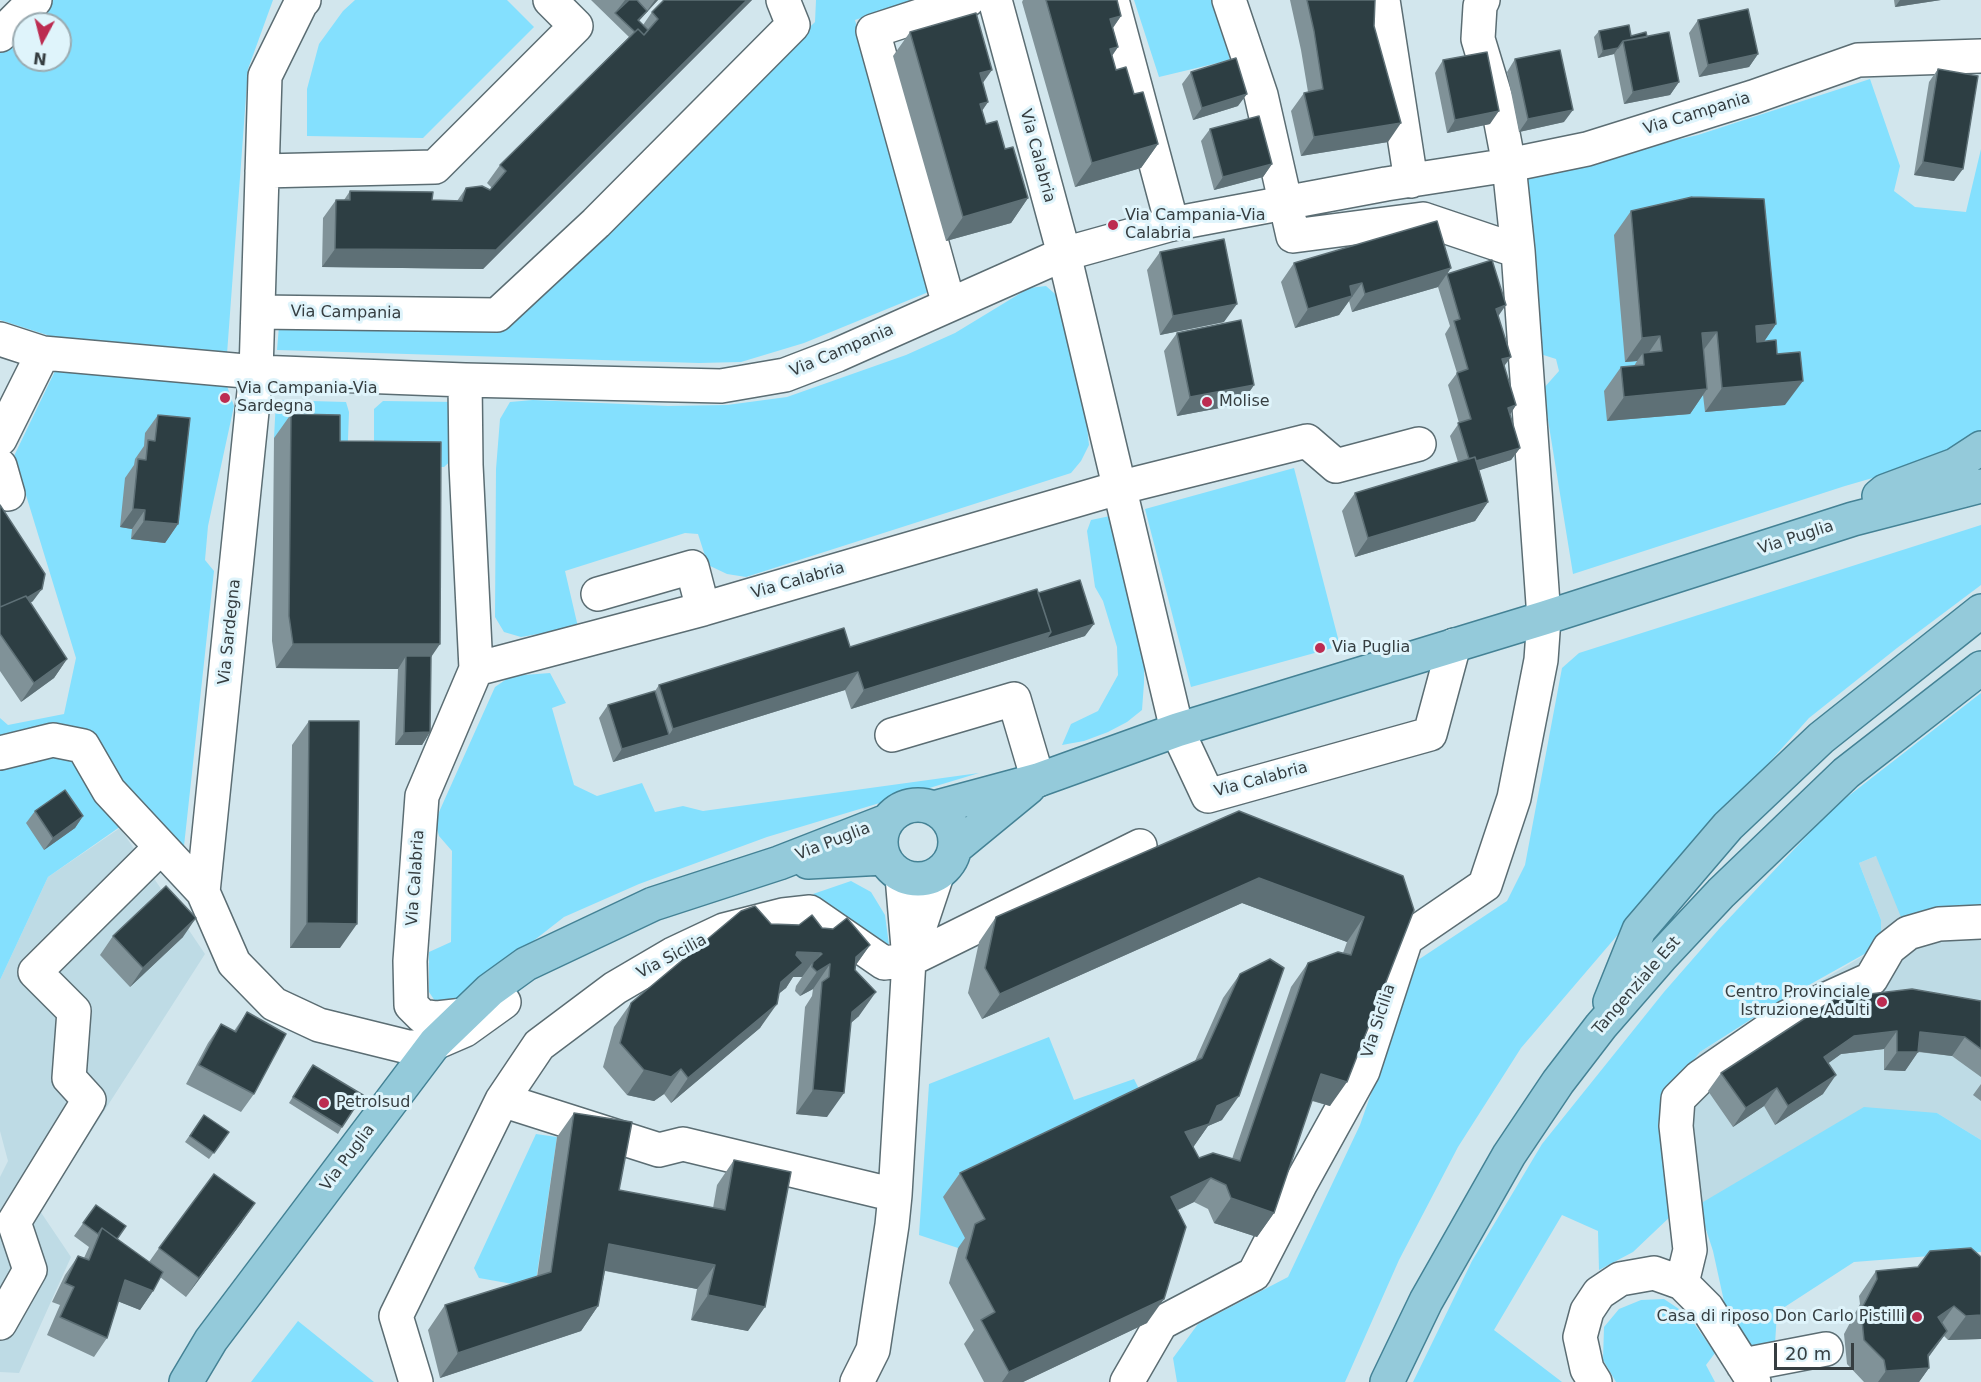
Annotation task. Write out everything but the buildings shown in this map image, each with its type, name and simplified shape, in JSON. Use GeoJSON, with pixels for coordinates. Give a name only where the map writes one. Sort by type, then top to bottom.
{"type":"FeatureCollection","features":[{"type":"Feature","properties":{"kind":"main road"},"geometry":{"type":"LineString","coordinates":[[1853,519],[1885,491],[1955,465],[1981,448]]}},
{"type":"Feature","properties":{"kind":"main road","name":"Via Puglia"},"geometry":{"type":"LineString","coordinates":[[934,808],[1038,780],[1177,730],[1544,618],[1853,519],[1981,486]]}},
{"type":"Feature","properties":{"kind":"main road"},"geometry":{"type":"LineString","coordinates":[[1601,1026],[1639,930],[1728,826],[1821,738],[1981,611]]}},
{"type":"Feature","properties":{"kind":"main road","name":"Tangenziale Est"},"geometry":{"type":"LineString","coordinates":[[1387,1382],[1426,1301],[1509,1155],[1558,1082],[1601,1026],[1721,893],[1846,773],[1981,668]]}},
{"type":"Feature","properties":{"kind":"main road","name":"Via Puglia"},"geometry":{"type":"LineString","coordinates":[[956,847],[1038,780]]}},
{"type":"Feature","properties":{"kind":"main road"},"geometry":{"type":"LineString","coordinates":[[917,805],[934,808],[951,824],[956,847],[950,863],[937,875],[920,880],[893,867],[881,846],[882,833],[887,821],[900,810],[917,805]]}},
{"type":"Feature","properties":{"kind":"main road","name":"Via Puglia"},"geometry":{"type":"LineString","coordinates":[[186,1382],[211,1340],[435,1043],[490,990],[526,964],[653,904],[779,863],[887,821]]}},
{"type":"Feature","properties":{"kind":"main road","name":"Via Puglia"},"geometry":{"type":"LineString","coordinates":[[779,863],[893,867]]}},
{"type":"Feature","properties":{"kind":"main road","name":"Via Puglia"},"geometry":{"type":"LineString","coordinates":[[200,1382],[229,1353],[358,1174],[454,1049],[569,944]]}},
{"type":"Feature","properties":{"kind":"street"},"geometry":{"type":"LineString","coordinates":[[0,35],[35,0]]}},
{"type":"Feature","properties":{"kind":"street"},"geometry":{"type":"LineString","coordinates":[[262,171],[435,167],[576,26],[550,0]]}},
{"type":"Feature","properties":{"kind":"street","name":"Via Campania"},"geometry":{"type":"LineString","coordinates":[[258,312],[497,315],[596,223],[793,25],[783,0]]}},
{"type":"Feature","properties":{"kind":"street"},"geometry":{"type":"LineString","coordinates":[[949,305],[873,31],[968,0]]}},
{"type":"Feature","properties":{"kind":"street","name":"Via Calabria"},"geometry":{"type":"LineString","coordinates":[[995,0],[1064,254],[1177,730],[1208,796],[1430,734],[1454,645]]}},
{"type":"Feature","properties":{"kind":"street"},"geometry":{"type":"LineString","coordinates":[[1112,0],[1172,224]]}},
{"type":"Feature","properties":{"kind":"street"},"geometry":{"type":"LineString","coordinates":[[1229,0],[1261,95],[1293,236],[1423,219],[1518,251]]}},
{"type":"Feature","properties":{"kind":"street"},"geometry":{"type":"LineString","coordinates":[[1383,0],[1411,181]]}},
{"type":"Feature","properties":{"kind":"street"},"geometry":{"type":"LineString","coordinates":[[1483,0],[1480,6],[1478,39],[1497,102],[1509,165],[1518,251],[1544,618]]}},
{"type":"Feature","properties":{"kind":"street"},"geometry":{"type":"LineString","coordinates":[[256,372],[265,76],[301,1]]}},
{"type":"Feature","properties":{"kind":"street","name":"Via Campania"},"geometry":{"type":"LineString","coordinates":[[0,339],[43,353],[256,372],[721,386],[785,375],[837,355],[1064,254],[1172,224],[1509,165],[1587,149],[1753,97],[1858,60],[1981,56]]}},
{"type":"Feature","properties":{"kind":"street"},"geometry":{"type":"LineString","coordinates":[[0,439],[43,353]]}},
{"type":"Feature","properties":{"kind":"street","name":"Via Sardegna"},"geometry":{"type":"LineString","coordinates":[[203,892],[256,372]]}},
{"type":"Feature","properties":{"kind":"street","name":"Via Calabria"},"geometry":{"type":"LineString","coordinates":[[464,1015],[438,1018],[422,1016],[411,1005],[410,961],[422,796],[476,669],[465,380]]}},
{"type":"Feature","properties":{"kind":"street","name":"Via Calabria"},"geometry":{"type":"LineString","coordinates":[[476,669],[703,609],[1118,488],[1306,441],[1336,466],[1419,444]]}},
{"type":"Feature","properties":{"kind":"street"},"geometry":{"type":"LineString","coordinates":[[598,594],[692,567],[703,609]]}},
{"type":"Feature","properties":{"kind":"street","name":"Via Sicilia"},"geometry":{"type":"LineString","coordinates":[[1127,1382],[1161,1323],[1254,1274],[1363,1071],[1406,939],[1485,885],[1514,798],[1541,660],[1544,618]]}},
{"type":"Feature","properties":{"kind":"street"},"geometry":{"type":"LineString","coordinates":[[892,735],[1014,699],[1038,780]]}},
{"type":"Feature","properties":{"kind":"street","name":"Via Sardegna"},"geometry":{"type":"LineString","coordinates":[[0,753],[53,740],[83,746],[109,791],[203,892],[234,963],[274,1004],[319,1026],[408,1047],[435,1043],[465,1030],[504,1002]]}},
{"type":"Feature","properties":{"kind":"street"},"geometry":{"type":"LineString","coordinates":[[909,960],[1140,846]]}},
{"type":"Feature","properties":{"kind":"street"},"geometry":{"type":"LineString","coordinates":[[0,1323],[30,1270],[14,1222],[89,1100],[69,1078],[74,1011],[34,972],[161,847]]}},
{"type":"Feature","properties":{"kind":"street"},"geometry":{"type":"LineString","coordinates":[[857,1382],[873,1350],[895,1196],[909,960],[893,867]]}},
{"type":"Feature","properties":{"kind":"street"},"geometry":{"type":"LineString","coordinates":[[909,960],[937,875]]}},
{"type":"Feature","properties":{"kind":"street","name":"Via Sicilia"},"geometry":{"type":"LineString","coordinates":[[416,1382],[396,1316],[502,1100],[539,1045],[615,988],[673,954],[724,930],[783,915],[810,912],[884,963],[909,960]]}},
{"type":"Feature","properties":{"kind":"street"},"geometry":{"type":"LineString","coordinates":[[1682,1283],[1690,1250],[1676,1126],[1678,1099],[1700,1077],[1787,1017],[1871,979],[1889,948],[1908,933],[1939,924],[1981,922]]}},
{"type":"Feature","properties":{"kind":"street","name":"Via Sardegna"},"geometry":{"type":"LineString","coordinates":[[366,1036],[423,1032],[441,1028],[464,1015]]}},
{"type":"Feature","properties":{"kind":"street","name":"Via Sardegna"},"geometry":{"type":"LineString","coordinates":[[366,1036],[391,1052],[402,1065],[402,1076],[386,1107]]}},
{"type":"Feature","properties":{"kind":"street"},"geometry":{"type":"LineString","coordinates":[[502,1100],[659,1150],[683,1144],[895,1196]]}},
{"type":"Feature","properties":{"kind":"street"},"geometry":{"type":"LineString","coordinates":[[1595,1382],[1587,1369],[1580,1337],[1587,1311],[1599,1293],[1620,1279],[1654,1274],[1682,1283],[1707,1308],[1748,1373],[1826,1348]]}},
{"type":"Feature","properties":{"kind":"shaded area"},"geometry":{"type":"Polygon","coordinates":[[[50,0],[273,0],[248,69],[227,354],[66,341],[0,320],[0,51],[12,38],[12,72],[72,72],[72,12],[38,12],[50,0]]]}},
{"type":"Feature","properties":{"kind":"shaded area"},"geometry":{"type":"Polygon","coordinates":[[[355,0],[507,0],[534,27],[423,138],[307,136],[307,89],[319,44],[343,11],[355,0]]]}},
{"type":"Feature","properties":{"kind":"shaded area"},"geometry":{"type":"Polygon","coordinates":[[[816,0],[915,0],[855,20],[931,291],[804,343],[741,362],[699,363],[277,350],[279,326],[503,326],[815,22],[816,0]]]}},
{"type":"Feature","properties":{"kind":"shaded area"},"geometry":{"type":"Polygon","coordinates":[[[1134,0],[1215,0],[1230,60],[1159,77],[1134,0]]]}},
{"type":"Feature","properties":{"kind":"shaded area"},"geometry":{"type":"Polygon","coordinates":[[[1870,79],[1900,166],[1894,191],[1915,207],[1966,212],[1981,149],[1981,434],[1938,459],[1845,486],[1573,574],[1543,389],[1559,371],[1556,359],[1534,352],[1521,176],[1698,135],[1870,79]]]}},
{"type":"Feature","properties":{"kind":"shaded area"},"geometry":{"type":"Polygon","coordinates":[[[1046,286],[1062,300],[1086,417],[1089,445],[1081,461],[1071,473],[746,577],[727,574],[708,565],[698,534],[685,533],[565,571],[578,627],[521,637],[504,632],[495,617],[496,469],[500,419],[510,402],[533,400],[668,406],[727,405],[787,397],[906,355],[955,333],[1029,288],[1046,286]]]}},
{"type":"Feature","properties":{"kind":"shaded area"},"geometry":{"type":"Polygon","coordinates":[[[56,369],[227,386],[234,406],[208,526],[205,560],[214,571],[184,846],[173,845],[144,810],[48,877],[0,980],[0,718],[8,725],[64,714],[76,658],[14,456],[56,369]]]}},
{"type":"Feature","properties":{"kind":"shaded area"},"geometry":{"type":"Polygon","coordinates":[[[276,400],[346,402],[349,412],[347,466],[323,439],[274,438],[276,400]]]}},
{"type":"Feature","properties":{"kind":"shaded area"},"geometry":{"type":"Polygon","coordinates":[[[383,401],[456,402],[457,455],[444,467],[374,466],[374,409],[383,401]]]}},
{"type":"Feature","properties":{"kind":"shaded area"},"geometry":{"type":"Polygon","coordinates":[[[1294,468],[1340,646],[1191,687],[1145,509],[1294,468]]]}},
{"type":"Feature","properties":{"kind":"shaded area"},"geometry":{"type":"Polygon","coordinates":[[[1110,516],[1144,637],[1142,710],[1127,722],[1108,732],[1084,741],[1062,745],[1071,724],[1098,711],[1118,675],[1117,647],[1103,601],[1095,587],[1087,531],[1091,520],[1110,516]]]}},
{"type":"Feature","properties":{"kind":"shaded area"},"geometry":{"type":"Polygon","coordinates":[[[1981,525],[1981,585],[1809,718],[1680,862],[1521,1048],[1458,1147],[1399,1260],[1345,1382],[1177,1382],[1173,1358],[1198,1324],[1288,1277],[1360,1125],[1418,960],[1507,901],[1525,865],[1562,668],[1579,653],[1981,525]]]}},
{"type":"Feature","properties":{"kind":"shaded area"},"geometry":{"type":"Polygon","coordinates":[[[550,673],[566,703],[552,708],[574,785],[597,796],[642,783],[655,812],[683,806],[703,811],[979,773],[767,837],[639,884],[564,917],[450,1006],[437,1004],[429,992],[429,952],[451,942],[452,851],[439,836],[435,821],[495,687],[511,676],[550,673]]]}},
{"type":"Feature","properties":{"kind":"shaded area"},"geometry":{"type":"Polygon","coordinates":[[[1981,693],[1981,912],[1901,917],[1876,856],[1859,863],[1881,920],[1881,939],[1868,952],[1775,1004],[1700,1052],[1669,1091],[1673,1214],[1633,1252],[1599,1270],[1598,1231],[1562,1215],[1494,1330],[1562,1382],[1413,1382],[1472,1261],[1542,1144],[1664,992],[1719,929],[1833,808],[1981,693]]]}},
{"type":"Feature","properties":{"kind":"shaded area"},"geometry":{"type":"Polygon","coordinates":[[[120,828],[205,954],[40,1211],[71,1257],[19,1373],[0,1372],[0,1177],[8,1161],[0,1131],[0,980],[48,877],[120,828]]]}},
{"type":"Feature","properties":{"kind":"shaded area","name":"Centro Provinciale Istruzione Adulti"},"geometry":{"type":"Polygon","coordinates":[[[1876,856],[1941,913],[1981,912],[1981,1140],[1937,1113],[1698,1205],[1669,1091],[1700,1052],[1868,953],[1881,920],[1859,863],[1876,856]]]}},
{"type":"Feature","properties":{"kind":"shaded area"},"geometry":{"type":"Polygon","coordinates":[[[851,881],[871,892],[885,915],[889,945],[813,894],[851,881]]]}},
{"type":"Feature","properties":{"kind":"shaded area"},"geometry":{"type":"Polygon","coordinates":[[[1049,1037],[1074,1100],[1134,1079],[1145,1101],[968,1244],[958,1248],[919,1235],[929,1084],[1049,1037]]]}},
{"type":"Feature","properties":{"kind":"shaded area"},"geometry":{"type":"Polygon","coordinates":[[[1864,1107],[1937,1113],[1981,1140],[1981,1252],[1854,1262],[1777,1312],[1775,1344],[1748,1347],[1727,1315],[1713,1251],[1698,1205],[1864,1107]]]}},
{"type":"Feature","properties":{"kind":"shaded area"},"geometry":{"type":"Polygon","coordinates":[[[536,1134],[557,1137],[535,1288],[479,1278],[474,1268],[536,1134]]]}},
{"type":"Feature","properties":{"kind":"shaded area"},"geometry":{"type":"Polygon","coordinates":[[[1664,1299],[1688,1315],[1715,1353],[1706,1365],[1715,1382],[1616,1382],[1603,1360],[1604,1327],[1619,1309],[1641,1300],[1664,1299]]]}},
{"type":"Feature","properties":{"kind":"shaded area"},"geometry":{"type":"Polygon","coordinates":[[[298,1321],[374,1382],[251,1382],[298,1321]]]}},
{"type":"Feature","properties":{"kind":"place","name":"Via Campania-Via Calabria"},"geometry":{"type":"Point","coordinates":[1113,225]}},
{"type":"Feature","properties":{"kind":"place","name":"Via Campania-Via Sardegna"},"geometry":{"type":"Point","coordinates":[225,398]}},
{"type":"Feature","properties":{"kind":"place","name":"Molise"},"geometry":{"type":"Point","coordinates":[1207,402]}},
{"type":"Feature","properties":{"kind":"place","name":"Via Puglia"},"geometry":{"type":"Point","coordinates":[1320,648]}},
{"type":"Feature","properties":{"kind":"place","name":"Centro Provinciale Istruzione Adulti"},"geometry":{"type":"Point","coordinates":[1882,1002]}},
{"type":"Feature","properties":{"kind":"place","name":"Petrolsud"},"geometry":{"type":"Point","coordinates":[324,1103]}},
{"type":"Feature","properties":{"kind":"place","name":"Casa di riposo Don Carlo Pistilli"},"geometry":{"type":"Point","coordinates":[1917,1317]}}]}
